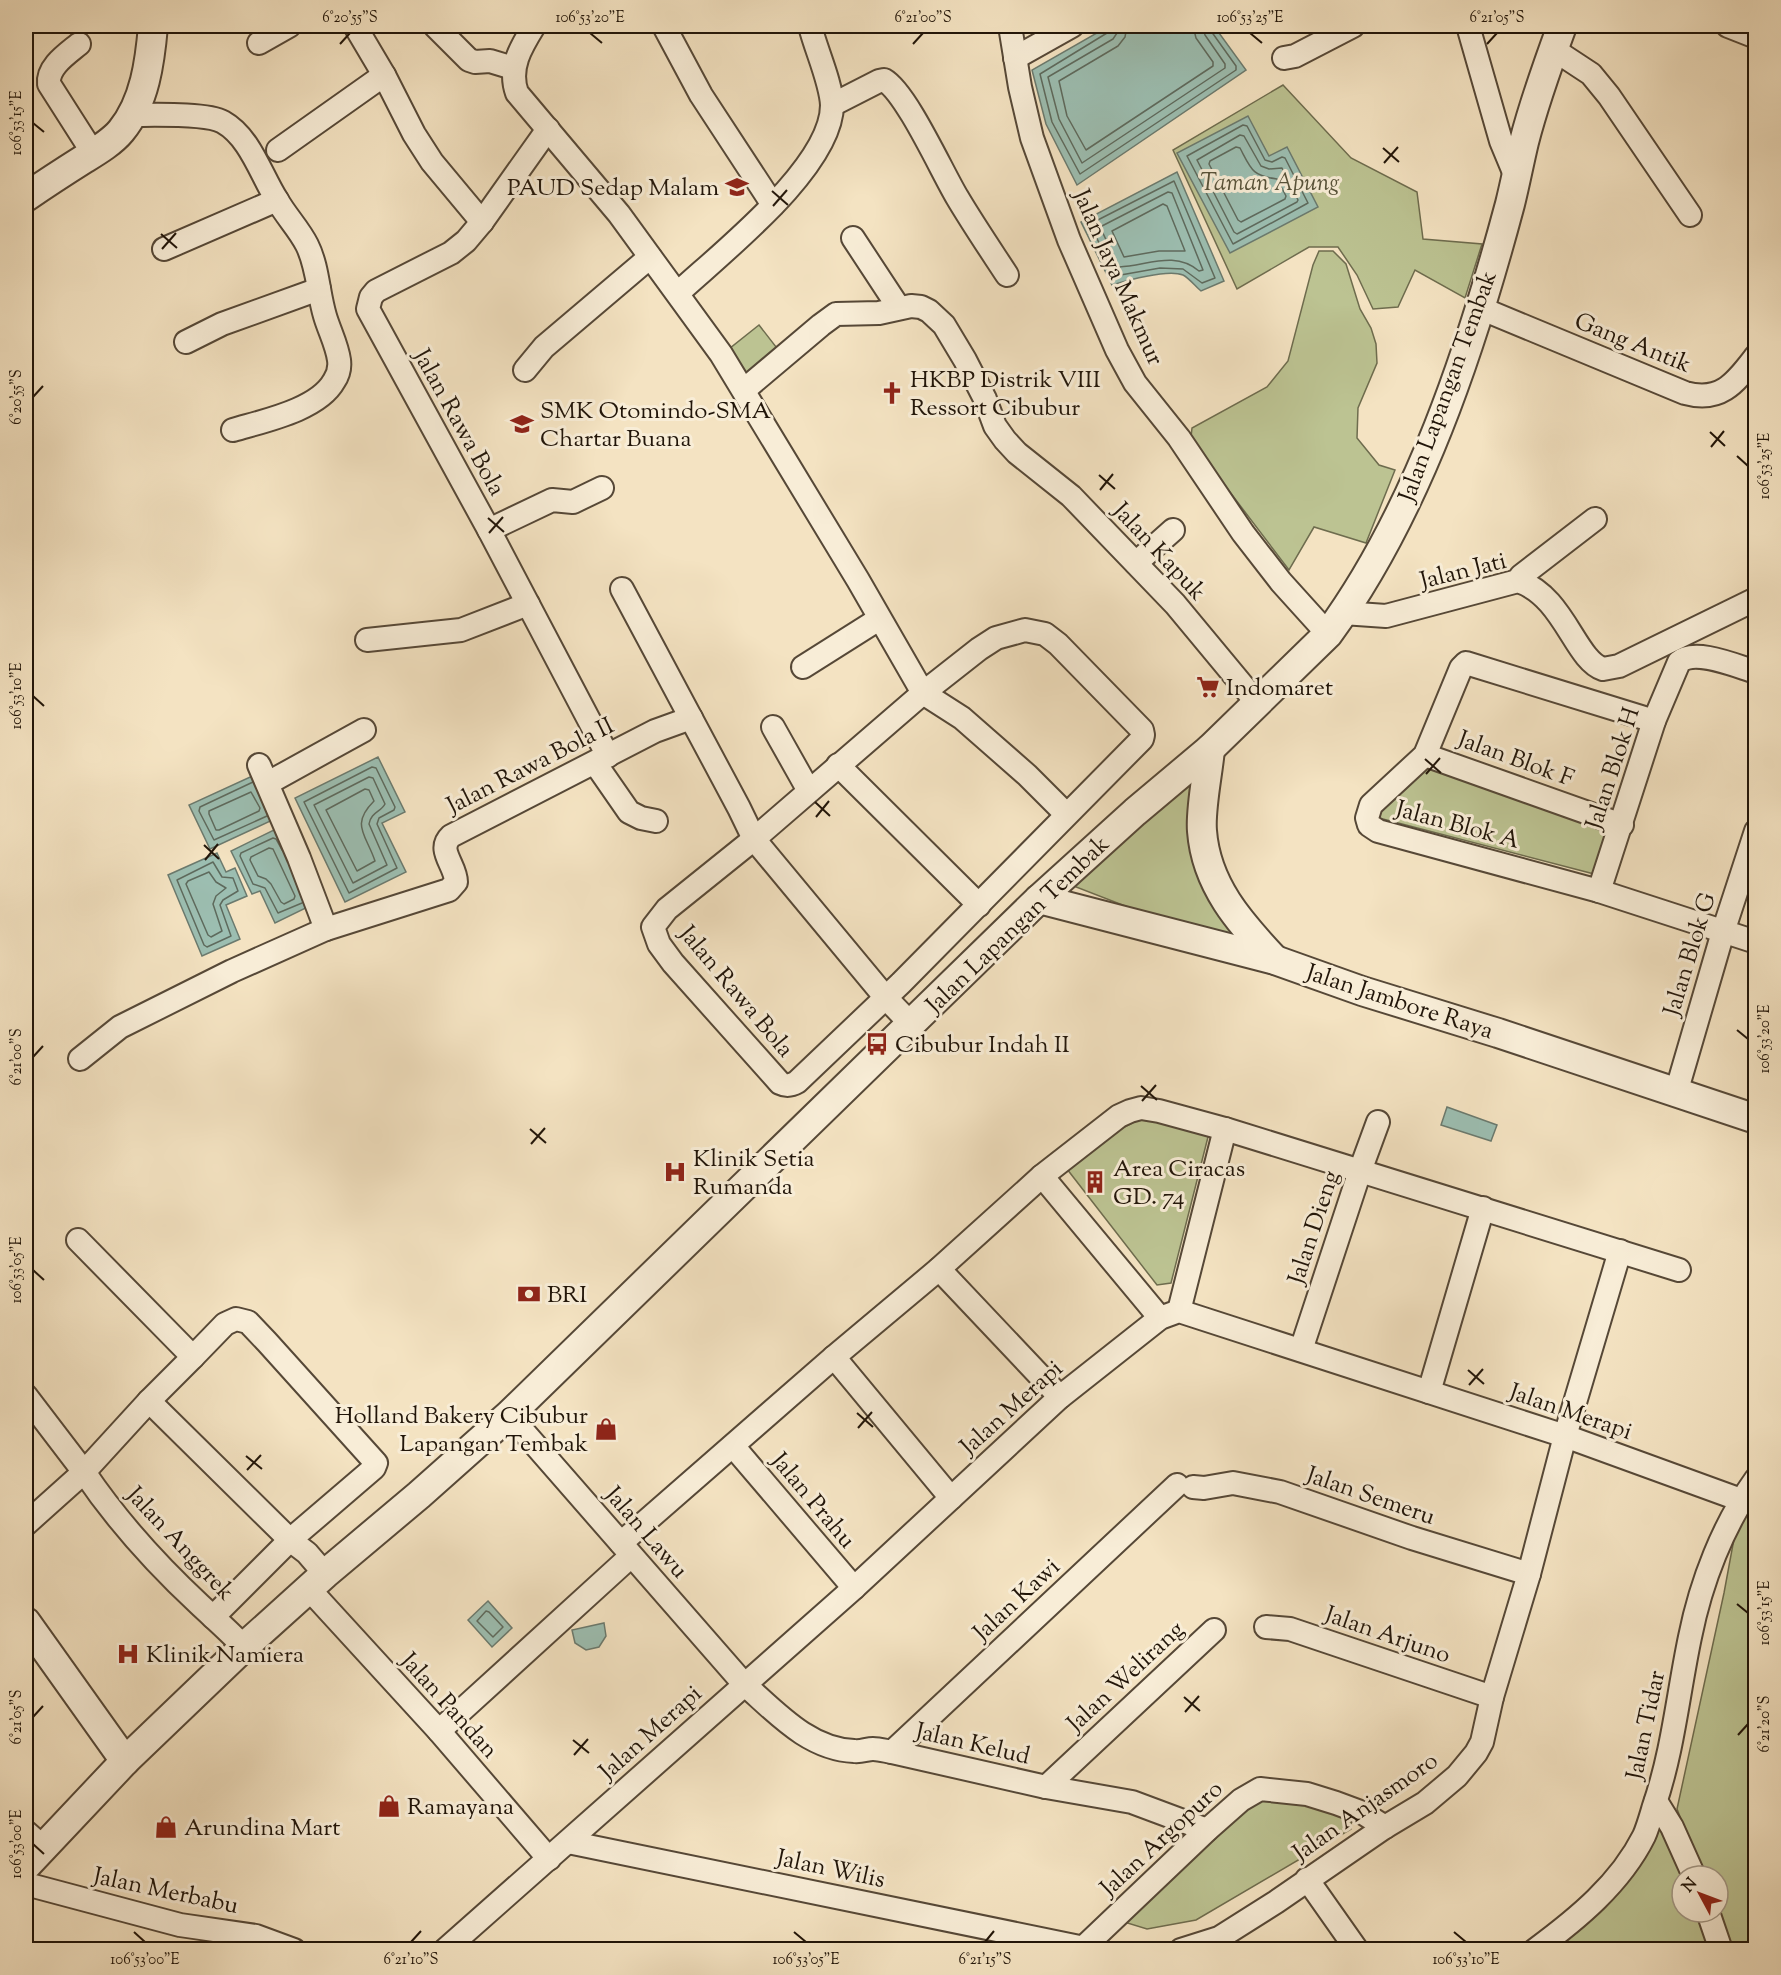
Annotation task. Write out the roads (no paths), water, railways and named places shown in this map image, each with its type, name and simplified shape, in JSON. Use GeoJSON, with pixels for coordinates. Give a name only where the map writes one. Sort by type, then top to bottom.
{"type":"FeatureCollection","features":[{"type":"Feature","properties":{"kind":"street"},"geometry":{"type":"LineString","coordinates":[[26,197],[93,153],[120,132],[133,115],[148,68],[153,26]]}},
{"type":"Feature","properties":{"kind":"street"},"geometry":{"type":"LineString","coordinates":[[260,43],[289,26]]}},
{"type":"Feature","properties":{"kind":"street"},"geometry":{"type":"LineString","coordinates":[[357,26],[414,134],[432,162],[482,222]]}},
{"type":"Feature","properties":{"kind":"street"},"geometry":{"type":"LineString","coordinates":[[435,26],[469,60],[490,61],[513,69]]}},
{"type":"Feature","properties":{"kind":"street"},"geometry":{"type":"LineString","coordinates":[[534,26],[519,52],[513,69],[513,82],[517,93],[619,214],[678,293],[744,390],[923,693],[962,718],[1027,775],[1066,814]]}},
{"type":"Feature","properties":{"kind":"street"},"geometry":{"type":"LineString","coordinates":[[664,26],[701,95],[773,205]]}},
{"type":"Feature","properties":{"kind":"street"},"geometry":{"type":"LineString","coordinates":[[678,293],[773,205],[813,158],[827,130],[832,105],[830,90],[810,26]]}},
{"type":"Feature","properties":{"kind":"street","name":"Jalan Jaya Makmur"},"geometry":{"type":"LineString","coordinates":[[1010,26],[1032,138],[1069,240],[1124,364],[1135,383],[1179,438],[1263,560],[1336,623]]}},
{"type":"Feature","properties":{"kind":"street"},"geometry":{"type":"LineString","coordinates":[[1015,58],[1072,26]]}},
{"type":"Feature","properties":{"kind":"street"},"geometry":{"type":"LineString","coordinates":[[1284,58],[1295,57],[1353,26]]}},
{"type":"Feature","properties":{"kind":"street"},"geometry":{"type":"LineString","coordinates":[[1468,26],[1502,141],[1516,177]]}},
{"type":"Feature","properties":{"kind":"street"},"geometry":{"type":"LineString","coordinates":[[1728,26],[1755,37]]}},
{"type":"Feature","properties":{"kind":"street"},"geometry":{"type":"LineString","coordinates":[[1558,38],[1609,96],[1690,215]]}},
{"type":"Feature","properties":{"kind":"street","name":"Jalan Lapangan Tembak"},"geometry":{"type":"LineString","coordinates":[[31,1848],[244,1647],[509,1415],[1039,899],[1153,796],[1210,749],[1258,704],[1336,623],[1394,526],[1438,424],[1480,308],[1524,140],[1558,38]]}},
{"type":"Feature","properties":{"kind":"street"},"geometry":{"type":"LineString","coordinates":[[79,44],[53,69],[48,80],[93,153]]}},
{"type":"Feature","properties":{"kind":"street"},"geometry":{"type":"LineString","coordinates":[[278,150],[384,75]]}},
{"type":"Feature","properties":{"kind":"street"},"geometry":{"type":"LineString","coordinates":[[832,105],[879,81],[884,81],[893,87],[927,142],[956,197],[1006,275]]}},
{"type":"Feature","properties":{"kind":"street"},"geometry":{"type":"LineString","coordinates":[[133,115],[210,117],[225,123],[245,144],[277,200],[308,246],[324,314],[339,358],[339,370],[335,380],[328,390],[309,403],[282,415],[233,430]]}},
{"type":"Feature","properties":{"kind":"street","name":"Jalan Rawa Bola"},"geometry":{"type":"LineString","coordinates":[[548,129],[466,241],[451,253],[376,291],[371,297],[368,309],[528,604],[629,812],[641,819],[656,820]]}},
{"type":"Feature","properties":{"kind":"street"},"geometry":{"type":"LineString","coordinates":[[164,249],[277,200]]}},
{"type":"Feature","properties":{"kind":"street"},"geometry":{"type":"LineString","coordinates":[[744,390],[836,314],[879,313],[905,307],[853,238]]}},
{"type":"Feature","properties":{"kind":"street"},"geometry":{"type":"LineString","coordinates":[[525,370],[556,335],[650,257]]}},
{"type":"Feature","properties":{"kind":"street"},"geometry":{"type":"LineString","coordinates":[[186,342],[222,324],[319,289]]}},
{"type":"Feature","properties":{"kind":"street","name":"Jalan Kapuk"},"geometry":{"type":"LineString","coordinates":[[905,307],[921,307],[944,325],[985,399],[995,426],[1017,453],[1071,496],[1136,563],[1175,604],[1258,704]]}},
{"type":"Feature","properties":{"kind":"street","name":"Gang Antik"},"geometry":{"type":"LineString","coordinates":[[1480,308],[1684,393],[1700,397],[1713,396],[1724,390],[1738,379],[1755,356]]}},
{"type":"Feature","properties":{"kind":"street"},"geometry":{"type":"LineString","coordinates":[[489,530],[552,500],[573,502],[602,488]]}},
{"type":"Feature","properties":{"kind":"street"},"geometry":{"type":"LineString","coordinates":[[1518,581],[1525,573],[1595,519]]}},
{"type":"Feature","properties":{"kind":"street"},"geometry":{"type":"LineString","coordinates":[[1136,563],[1173,530]]}},
{"type":"Feature","properties":{"kind":"street","name":"Jalan Jati"},"geometry":{"type":"LineString","coordinates":[[1336,623],[1386,616],[1518,581],[1550,601],[1590,662],[1604,669],[1619,666],[1755,599]]}},
{"type":"Feature","properties":{"kind":"street"},"geometry":{"type":"LineString","coordinates":[[622,589],[754,839],[886,998],[912,1025]]}},
{"type":"Feature","properties":{"kind":"street"},"geometry":{"type":"LineString","coordinates":[[367,640],[461,630],[528,604]]}},
{"type":"Feature","properties":{"kind":"street"},"geometry":{"type":"LineString","coordinates":[[803,667],[879,619]]}},
{"type":"Feature","properties":{"kind":"street","name":"Jalan Rawa Bola"},"geometry":{"type":"LineString","coordinates":[[1025,630],[1045,634],[1058,644],[1142,730],[1143,735],[1142,739],[886,998],[797,1082],[791,1086],[785,1086],[673,963],[655,936],[653,927],[658,918],[754,839],[923,693],[996,638],[1025,630]]}},
{"type":"Feature","properties":{"kind":"street","name":"Jalan Blok H"},"geometry":{"type":"LineString","coordinates":[[1599,891],[1654,721],[1678,662],[1684,658],[1698,656],[1755,672]]}},
{"type":"Feature","properties":{"kind":"street","name":"Jalan Blok A"},"geometry":{"type":"LineString","coordinates":[[1599,891],[1378,831],[1369,825],[1367,818],[1371,805],[1425,755],[1461,668],[1469,663],[1654,721]]}},
{"type":"Feature","properties":{"kind":"street","name":"Jalan Rawa Bola II"},"geometry":{"type":"LineString","coordinates":[[326,929],[449,890],[456,882],[456,876],[444,848],[445,841],[451,836],[656,731],[692,718]]}},
{"type":"Feature","properties":{"kind":"street"},"geometry":{"type":"LineString","coordinates":[[773,727],[809,791]]}},
{"type":"Feature","properties":{"kind":"street"},"geometry":{"type":"LineString","coordinates":[[80,1059],[120,1027],[232,971],[326,929],[264,774],[364,730]]}},
{"type":"Feature","properties":{"kind":"street"},"geometry":{"type":"LineString","coordinates":[[1210,749],[1202,830],[1206,856],[1225,901],[1239,921],[1275,960]]}},
{"type":"Feature","properties":{"kind":"street","name":"Jalan Blok F"},"geometry":{"type":"LineString","coordinates":[[1425,755],[1622,825]]}},
{"type":"Feature","properties":{"kind":"street"},"geometry":{"type":"LineString","coordinates":[[838,765],[979,905]]}},
{"type":"Feature","properties":{"kind":"street","name":"Jalan Blok G"},"geometry":{"type":"LineString","coordinates":[[1676,1093],[1755,831]]}},
{"type":"Feature","properties":{"kind":"street"},"geometry":{"type":"LineString","coordinates":[[1599,891],[1755,942]]}},
{"type":"Feature","properties":{"kind":"street","name":"Jalan Jambore Raya"},"geometry":{"type":"LineString","coordinates":[[1039,899],[1275,960],[1362,991],[1498,1033],[1755,1119]]}},
{"type":"Feature","properties":{"kind":"street"},"geometry":{"type":"LineString","coordinates":[[439,1731],[733,1446],[939,1269],[1042,1176],[1103,1127],[1130,1111],[1142,1108],[1159,1110],[1225,1129],[1679,1270]]}},
{"type":"Feature","properties":{"kind":"street","name":"Jalan Dieng"},"geometry":{"type":"LineString","coordinates":[[1301,1350],[1378,1122]]}},
{"type":"Feature","properties":{"kind":"street"},"geometry":{"type":"LineString","coordinates":[[1169,1315],[1225,1129]]}},
{"type":"Feature","properties":{"kind":"street"},"geometry":{"type":"LineString","coordinates":[[1042,1176],[1169,1315]]}},
{"type":"Feature","properties":{"kind":"street"},"geometry":{"type":"LineString","coordinates":[[1429,1392],[1483,1208]]}},
{"type":"Feature","properties":{"kind":"street"},"geometry":{"type":"LineString","coordinates":[[78,1240],[193,1357]]}},
{"type":"Feature","properties":{"kind":"street","name":"Jalan Anjasmoro"},"geometry":{"type":"LineString","coordinates":[[1181,1950],[1219,1938],[1276,1902],[1307,1879],[1437,1794],[1468,1765],[1482,1742],[1492,1697],[1529,1574],[1565,1436],[1620,1251]]}},
{"type":"Feature","properties":{"kind":"street"},"geometry":{"type":"LineString","coordinates":[[939,1269],[1060,1397]]}},
{"type":"Feature","properties":{"kind":"street","name":"Jalan Merapi"},"geometry":{"type":"LineString","coordinates":[[445,1950],[854,1588],[1060,1397],[1169,1315],[1301,1350],[1565,1436],[1741,1500]]}},
{"type":"Feature","properties":{"kind":"street"},"geometry":{"type":"LineString","coordinates":[[26,1524],[84,1472],[149,1401],[225,1324],[236,1319],[248,1322],[376,1463],[374,1468],[290,1540],[213,1617]]}},
{"type":"Feature","properties":{"kind":"street"},"geometry":{"type":"LineString","coordinates":[[834,1357],[951,1498]]}},
{"type":"Feature","properties":{"kind":"street","name":"Jalan Anggrek"},"geometry":{"type":"LineString","coordinates":[[26,1396],[110,1509],[174,1580],[244,1647]]}},
{"type":"Feature","properties":{"kind":"street"},"geometry":{"type":"LineString","coordinates":[[149,1401],[290,1540],[307,1553],[317,1581]]}},
{"type":"Feature","properties":{"kind":"street","name":"Jalan Lawu"},"geometry":{"type":"LineString","coordinates":[[509,1415],[744,1684]]}},
{"type":"Feature","properties":{"kind":"street","name":"Jalan Prahu"},"geometry":{"type":"LineString","coordinates":[[733,1446],[854,1588]]}},
{"type":"Feature","properties":{"kind":"street","name":"Jalan Tidar"},"geometry":{"type":"LineString","coordinates":[[1535,1950],[1593,1904],[1625,1866],[1644,1835],[1666,1768],[1698,1605],[1712,1562],[1741,1500],[1755,1479]]}},
{"type":"Feature","properties":{"kind":"street","name":"Jalan Semeru"},"geometry":{"type":"LineString","coordinates":[[1185,1486],[1204,1488],[1233,1483],[1280,1492],[1434,1545],[1529,1574]]}},
{"type":"Feature","properties":{"kind":"street","name":"Jalan Kawi"},"geometry":{"type":"LineString","coordinates":[[892,1752],[1185,1486]]}},
{"type":"Feature","properties":{"kind":"street","name":"Jalan Pandan"},"geometry":{"type":"LineString","coordinates":[[317,1581],[439,1731],[549,1859]]}},
{"type":"Feature","properties":{"kind":"street","name":"Jalan Arjuno"},"geometry":{"type":"LineString","coordinates":[[1266,1628],[1290,1629],[1492,1697]]}},
{"type":"Feature","properties":{"kind":"street","name":"Jalan Welirang"},"geometry":{"type":"LineString","coordinates":[[1046,1787],[1214,1630]]}},
{"type":"Feature","properties":{"kind":"street"},"geometry":{"type":"LineString","coordinates":[[28,1632],[125,1761]]}},
{"type":"Feature","properties":{"kind":"street","name":"Jalan Kelud"},"geometry":{"type":"LineString","coordinates":[[744,1684],[782,1720],[828,1746],[855,1751],[875,1749],[892,1752],[1046,1787],[1132,1802],[1207,1830]]}},
{"type":"Feature","properties":{"kind":"street","name":"Jalan Argopuro"},"geometry":{"type":"LineString","coordinates":[[1075,1947],[1241,1800],[1260,1789],[1307,1794],[1363,1812],[1385,1827]]}},
{"type":"Feature","properties":{"kind":"street"},"geometry":{"type":"LineString","coordinates":[[1656,1802],[1672,1827],[1689,1864]]}},
{"type":"Feature","properties":{"kind":"street","name":"Jalan Wilis"},"geometry":{"type":"LineString","coordinates":[[568,1842],[1075,1947]]}},
{"type":"Feature","properties":{"kind":"street"},"geometry":{"type":"LineString","coordinates":[[1307,1879],[1357,1950]]}},
{"type":"Feature","properties":{"kind":"street","name":"Jalan Merbabu"},"geometry":{"type":"LineString","coordinates":[[26,1884],[180,1925],[294,1950]]}},
{"type":"Feature","properties":{"kind":"street"},"geometry":{"type":"LineString","coordinates":[[1712,1924],[1721,1950]]}},
{"type":"Feature","properties":{"kind":"water"},"geometry":{"type":"Polygon","coordinates":[[[1109,26],[1214,26],[1246,70],[1077,185],[1046,124],[1032,70],[1109,26]]]}},
{"type":"Feature","properties":{"kind":"water"},"geometry":{"type":"Polygon","coordinates":[[[1248,116],[1269,156],[1287,147],[1318,207],[1230,253],[1177,153],[1248,116]]]}},
{"type":"Feature","properties":{"kind":"water"},"geometry":{"type":"Polygon","coordinates":[[[1177,172],[1224,281],[1201,291],[1183,275],[1168,273],[1112,285],[1081,222],[1177,172]]]}},
{"type":"Feature","properties":{"kind":"water"},"geometry":{"type":"Polygon","coordinates":[[[378,757],[405,812],[382,823],[406,872],[345,902],[295,798],[378,757]]]}},
{"type":"Feature","properties":{"kind":"water"},"geometry":{"type":"Polygon","coordinates":[[[259,773],[279,817],[210,849],[189,805],[259,773]]]}},
{"type":"Feature","properties":{"kind":"water"},"geometry":{"type":"Polygon","coordinates":[[[278,828],[314,904],[275,923],[260,891],[252,894],[231,851],[278,828]]]}},
{"type":"Feature","properties":{"kind":"water"},"geometry":{"type":"Polygon","coordinates":[[[217,853],[226,872],[235,868],[247,896],[226,905],[240,939],[202,956],[168,875],[217,853]]]}},
{"type":"Feature","properties":{"kind":"water"},"geometry":{"type":"Polygon","coordinates":[[[1447,1107],[1497,1125],[1491,1141],[1441,1125],[1447,1107]]]}},
{"type":"Feature","properties":{"kind":"water"},"geometry":{"type":"Polygon","coordinates":[[[488,1601],[512,1628],[492,1647],[468,1620],[488,1601]]]}},
{"type":"Feature","properties":{"kind":"water"},"geometry":{"type":"Polygon","coordinates":[[[604,1623],[606,1636],[599,1647],[586,1650],[575,1643],[572,1630],[604,1623]]]}},
{"type":"Feature","properties":{"kind":"tram line"},"geometry":{"type":"LineString","coordinates":[[1743,26],[1756,31]]}},
{"type":"Feature","properties":{"kind":"place","name":"PAUD Sedap Malam"},"geometry":{"type":"Point","coordinates":[737,187]}},
{"type":"Feature","properties":{"kind":"place","name":"HKBP Distrik VIII Ressort Cibubur"},"geometry":{"type":"Point","coordinates":[892,393]}},
{"type":"Feature","properties":{"kind":"place","name":"SMK Otomindo-SMA Chartar Buana"},"geometry":{"type":"Point","coordinates":[522,424]}},
{"type":"Feature","properties":{"kind":"place","name":"Indomaret"},"geometry":{"type":"Point","coordinates":[1208,687]}},
{"type":"Feature","properties":{"kind":"place","name":"Cibubur Indah II"},"geometry":{"type":"Point","coordinates":[877,1044]}},
{"type":"Feature","properties":{"kind":"place","name":"Klinik Setia Rumanda"},"geometry":{"type":"Point","coordinates":[675,1172]}},
{"type":"Feature","properties":{"kind":"place","name":"Area Ciracas GD. 74"},"geometry":{"type":"Point","coordinates":[1095,1182]}},
{"type":"Feature","properties":{"kind":"place","name":"BRI"},"geometry":{"type":"Point","coordinates":[529,1294]}},
{"type":"Feature","properties":{"kind":"place","name":"Holland Bakery Cibubur Lapangan Tembak"},"geometry":{"type":"Point","coordinates":[606,1429]}},
{"type":"Feature","properties":{"kind":"place","name":"Klinik Namiera"},"geometry":{"type":"Point","coordinates":[128,1654]}},
{"type":"Feature","properties":{"kind":"place","name":"Ramayana"},"geometry":{"type":"Point","coordinates":[389,1806]}},
{"type":"Feature","properties":{"kind":"place","name":"Arundina Mart"},"geometry":{"type":"Point","coordinates":[166,1827]}},
{"type":"Feature","properties":{"kind":"park label","name":"Taman Apung"},"geometry":{"type":"Point","coordinates":[1270,182]}}]}
